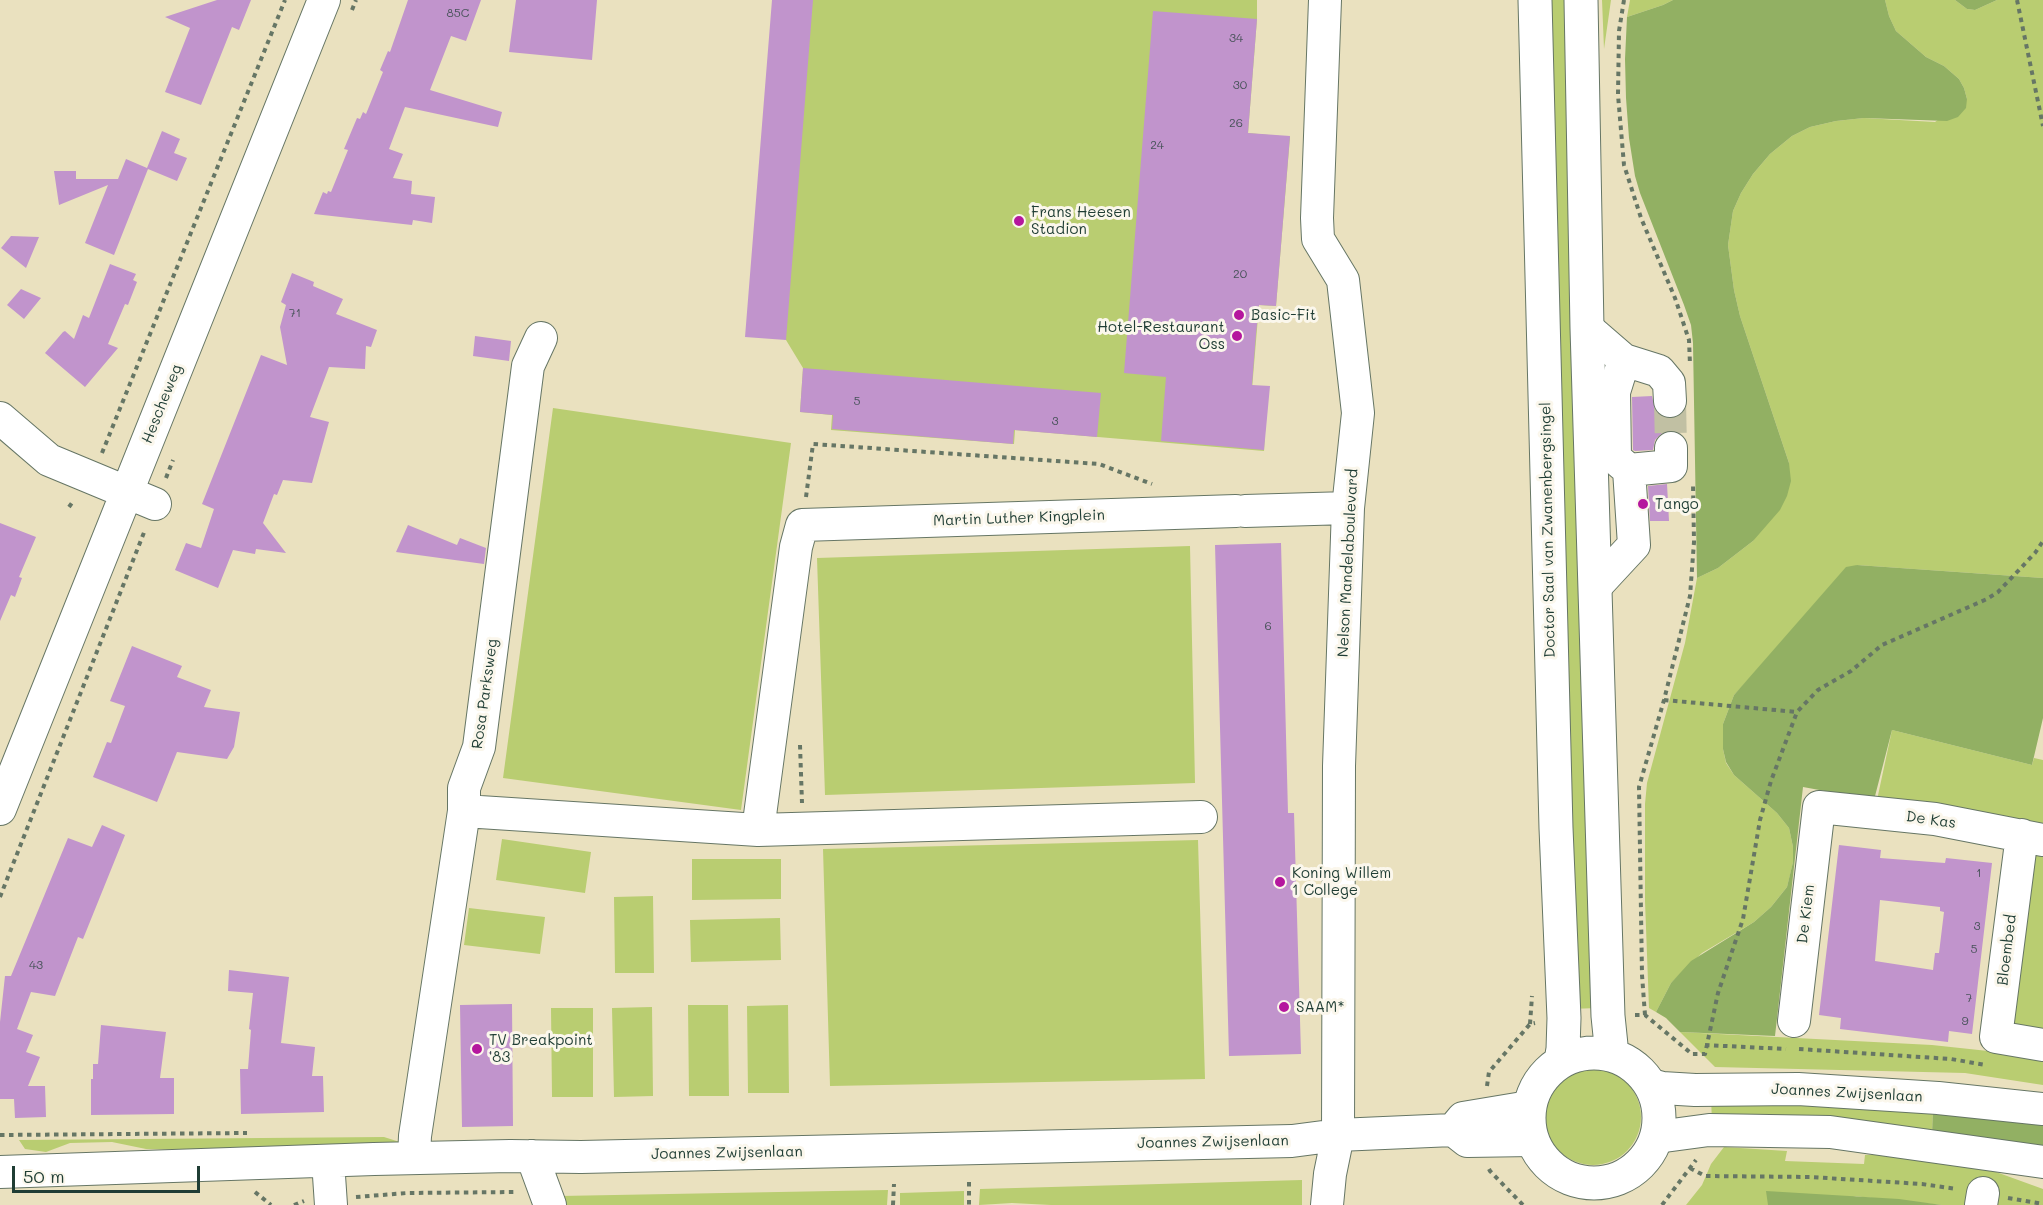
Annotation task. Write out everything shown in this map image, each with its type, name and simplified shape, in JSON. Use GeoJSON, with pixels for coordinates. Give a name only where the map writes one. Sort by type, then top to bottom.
{"type":"FeatureCollection","features":[{"type":"Feature","properties":{"kind":"main road","name":"Doctor Saal van Zwanenbergsingel"},"geometry":{"type":"LineString","coordinates":[[1535,0],[1556,828],[1564,1018],[1561,1060]]}},
{"type":"Feature","properties":{"kind":"main road"},"geometry":{"type":"LineString","coordinates":[[1581,0],[1587,328],[1607,1004],[1612,1055]]}},
{"type":"Feature","properties":{"kind":"main road"},"geometry":{"type":"LineString","coordinates":[[1595,1052],[1612,1055],[1634,1066],[1651,1085],[1659,1110],[1657,1137],[1651,1150],[1621,1191],[1608,1182],[1579,1182],[1568,1191],[1532,1140],[1529,1129],[1529,1107],[1533,1093],[1540,1080],[1561,1060],[1577,1054],[1595,1052]]}},
{"type":"Feature","properties":{"kind":"street","name":"Hescheweg"},"geometry":{"type":"LineString","coordinates":[[0,808],[141,499],[324,0]]}},
{"type":"Feature","properties":{"kind":"street","name":"Nelson Mandelaboulevard"},"geometry":{"type":"LineString","coordinates":[[1325,0],[1317,229],[1318,239],[1343,280],[1358,413],[1348,508],[1339,766],[1338,1135],[1330,1174],[1327,1205]]}},
{"type":"Feature","properties":{"kind":"street"},"geometry":{"type":"LineString","coordinates":[[1587,328],[1624,360],[1659,371],[1669,383],[1670,401]]}},
{"type":"Feature","properties":{"kind":"street","name":"Rosa Parksweg"},"geometry":{"type":"LineString","coordinates":[[414,1158],[418,1114],[464,811],[464,788],[479,747],[528,366],[541,338]]}},
{"type":"Feature","properties":{"kind":"street"},"geometry":{"type":"LineString","coordinates":[[1596,586],[1634,544],[1629,470],[1615,458],[1614,392],[1624,360]]}},
{"type":"Feature","properties":{"kind":"street"},"geometry":{"type":"LineString","coordinates":[[0,418],[49,460],[141,499]]}},
{"type":"Feature","properties":{"kind":"street"},"geometry":{"type":"LineString","coordinates":[[1629,470],[1671,466],[1671,448]]}},
{"type":"Feature","properties":{"kind":"street","name":"Martin Luther Kingplein"},"geometry":{"type":"LineString","coordinates":[[802,525],[1348,508]]}},
{"type":"Feature","properties":{"kind":"street"},"geometry":{"type":"LineString","coordinates":[[758,830],[796,547],[802,525]]}},
{"type":"Feature","properties":{"kind":"street","name":"De Kas"},"geometry":{"type":"LineString","coordinates":[[1818,807],[1935,819],[2033,838]]}},
{"type":"Feature","properties":{"kind":"street","name":"De Kiem"},"geometry":{"type":"LineString","coordinates":[[1794,1021],[1818,807]]}},
{"type":"Feature","properties":{"kind":"street"},"geometry":{"type":"LineString","coordinates":[[464,811],[758,830],[1201,817]]}},
{"type":"Feature","properties":{"kind":"street","name":"Bloembed"},"geometry":{"type":"LineString","coordinates":[[2033,838],[1996,1037],[2033,1044]]}},
{"type":"Feature","properties":{"kind":"street","name":"Joannes Zwijsenlaan"},"geometry":{"type":"LineString","coordinates":[[1651,1085],[1695,1090],[1798,1089],[1927,1097],[2043,1109]]}},
{"type":"Feature","properties":{"kind":"street","name":"Joannes Zwijsenlaan"},"geometry":{"type":"LineString","coordinates":[[1453,1130],[1463,1118],[1529,1107]]}},
{"type":"Feature","properties":{"kind":"street","name":"Joannes Zwijsenlaan"},"geometry":{"type":"LineString","coordinates":[[0,1172],[414,1158],[1292,1141],[1338,1135],[1453,1130],[1467,1141],[1532,1140]]}},
{"type":"Feature","properties":{"kind":"street"},"geometry":{"type":"LineString","coordinates":[[1657,1137],[1709,1130],[1830,1132],[2043,1162]]}},
{"type":"Feature","properties":{"kind":"street"},"geometry":{"type":"LineString","coordinates":[[532,1156],[547,1198]]}},
{"type":"Feature","properties":{"kind":"street"},"geometry":{"type":"LineString","coordinates":[[328,1161],[331,1202]]}},
{"type":"Feature","properties":{"kind":"path"},"geometry":{"type":"LineString","coordinates":[[69,507],[92,479],[285,0]]}},
{"type":"Feature","properties":{"kind":"path"},"geometry":{"type":"LineString","coordinates":[[2017,0],[2043,126]]}},
{"type":"Feature","properties":{"kind":"path"},"geometry":{"type":"LineString","coordinates":[[802,525],[813,444],[1099,464],[1162,488]]}},
{"type":"Feature","properties":{"kind":"path"},"geometry":{"type":"LineString","coordinates":[[1692,1054],[1705,1054],[1705,1045],[1718,993],[1743,919],[1760,820],[1771,781],[1797,712],[1818,690],[1851,671],[1882,645],[1998,592],[2035,553],[2043,541]]}},
{"type":"Feature","properties":{"kind":"path"},"geometry":{"type":"LineString","coordinates":[[1664,700],[1797,712]]}},
{"type":"Feature","properties":{"kind":"path"},"geometry":{"type":"LineString","coordinates":[[1705,1045],[1951,1059],[1995,1066]]}},
{"type":"Feature","properties":{"kind":"path"},"geometry":{"type":"LineString","coordinates":[[0,1135],[254,1133]]}},
{"type":"Feature","properties":{"kind":"path"},"geometry":{"type":"LineString","coordinates":[[1690,1168],[1705,1176],[1810,1177],[1922,1184],[1982,1199],[2043,1204]]}},
{"type":"Feature","properties":{"kind":"path"},"geometry":{"type":"LineString","coordinates":[[1490,1171],[1523,1205]]}},
{"type":"Feature","properties":{"kind":"path"},"geometry":{"type":"LineString","coordinates":[[969,1182],[969,1205]]}},
{"type":"Feature","properties":{"kind":"path"},"geometry":{"type":"LineString","coordinates":[[893,1205],[894,1184]]}},
{"type":"Feature","properties":{"kind":"path"},"geometry":{"type":"LineString","coordinates":[[331,1202],[407,1193],[547,1198]]}},
{"type":"Feature","properties":{"kind":"green space","name":"Frans Heesen Stadion"},"geometry":{"type":"Polygon","coordinates":[[[772,0],[1257,0],[1248,133],[1290,137],[1276,306],[1259,305],[1250,413],[1266,415],[1264,451],[1015,430],[1014,444],[831,430],[832,415],[800,412],[803,368],[786,340],[772,0]]]}},
{"type":"Feature","properties":{"kind":"green space"},"geometry":{"type":"Polygon","coordinates":[[[1548,0],[1571,0],[1597,1008],[1571,1009],[1548,0]]]}},
{"type":"Feature","properties":{"kind":"green space"},"geometry":{"type":"Polygon","coordinates":[[[1602,0],[1611,0],[1604,49],[1602,0]]]}},
{"type":"Feature","properties":{"kind":"green space"},"geometry":{"type":"Polygon","coordinates":[[[1630,0],[1673,0],[1627,17],[1630,0]]]}},
{"type":"Feature","properties":{"kind":"green space"},"geometry":{"type":"Polygon","coordinates":[[[1673,0],[1885,0],[1896,31],[1926,57],[1944,66],[1959,79],[1967,99],[1966,108],[1958,117],[1947,121],[1864,118],[1810,127],[1792,136],[1770,154],[1741,193],[1733,211],[1728,245],[1734,290],[1740,316],[1789,463],[1791,481],[1780,510],[1753,541],[1718,568],[1697,578],[1691,325],[1635,176],[1626,98],[1627,17],[1673,0]]]}},
{"type":"Feature","properties":{"kind":"green space"},"geometry":{"type":"Polygon","coordinates":[[[1885,0],[1955,0],[1967,9],[1975,10],[1997,0],[2043,0],[2043,578],[1857,565],[1734,695],[1723,724],[1723,749],[1726,763],[1734,775],[1777,813],[1789,828],[1793,847],[1790,875],[1787,887],[1771,907],[1754,922],[1702,953],[1671,983],[1656,1012],[1649,1008],[1645,901],[1647,783],[1685,643],[1697,578],[1718,568],[1753,541],[1789,463],[1740,316],[1734,290],[1728,245],[1733,211],[1753,174],[1770,154],[1792,136],[1810,127],[1864,118],[1935,122],[1967,99],[1959,79],[1944,66],[1926,57],[1896,31],[1885,0]]]}},
{"type":"Feature","properties":{"kind":"green space"},"geometry":{"type":"Polygon","coordinates":[[[1955,0],[1997,0],[1975,10],[1967,9],[1955,0]]]}},
{"type":"Feature","properties":{"kind":"green space"},"geometry":{"type":"Polygon","coordinates":[[[553,408],[791,443],[741,810],[503,778],[553,408]]]}},
{"type":"Feature","properties":{"kind":"green space"},"geometry":{"type":"Polygon","coordinates":[[[1190,546],[1195,783],[825,795],[817,558],[1190,546]]]}},
{"type":"Feature","properties":{"kind":"green space"},"geometry":{"type":"Polygon","coordinates":[[[1857,565],[2043,578],[2043,718],[2032,765],[1892,730],[1874,800],[1803,787],[1775,1036],[1680,1032],[1656,1012],[1671,983],[1691,961],[1754,922],[1771,907],[1787,887],[1793,862],[1789,828],[1777,813],[1734,775],[1726,762],[1723,749],[1723,724],[1734,695],[1846,567],[1857,565]]]}},
{"type":"Feature","properties":{"kind":"green space"},"geometry":{"type":"Polygon","coordinates":[[[1892,730],[2032,765],[2034,758],[2043,760],[2043,827],[1877,800],[1892,730]]]}},
{"type":"Feature","properties":{"kind":"green space"},"geometry":{"type":"Polygon","coordinates":[[[502,839],[591,852],[585,893],[496,880],[502,839]]]}},
{"type":"Feature","properties":{"kind":"green space"},"geometry":{"type":"Polygon","coordinates":[[[1198,840],[1205,1079],[830,1086],[823,849],[1198,840]]]}},
{"type":"Feature","properties":{"kind":"green space"},"geometry":{"type":"Polygon","coordinates":[[[2027,846],[2043,851],[2043,1032],[2005,1027],[2027,846]]]}},
{"type":"Feature","properties":{"kind":"green space"},"geometry":{"type":"Polygon","coordinates":[[[692,859],[781,859],[781,899],[692,900],[692,859]]]}},
{"type":"Feature","properties":{"kind":"green space"},"geometry":{"type":"Polygon","coordinates":[[[653,896],[654,973],[615,973],[614,897],[653,896]]]}},
{"type":"Feature","properties":{"kind":"green space"},"geometry":{"type":"Polygon","coordinates":[[[469,908],[545,917],[540,954],[464,945],[469,908]]]}},
{"type":"Feature","properties":{"kind":"green space"},"geometry":{"type":"Polygon","coordinates":[[[780,918],[781,960],[691,962],[690,920],[780,918]]]}},
{"type":"Feature","properties":{"kind":"green space"},"geometry":{"type":"Polygon","coordinates":[[[688,1005],[728,1005],[729,1096],[689,1096],[688,1005]]]}},
{"type":"Feature","properties":{"kind":"green space"},"geometry":{"type":"Polygon","coordinates":[[[788,1005],[789,1093],[748,1093],[747,1006],[788,1005]]]}},
{"type":"Feature","properties":{"kind":"green space"},"geometry":{"type":"Polygon","coordinates":[[[652,1007],[653,1096],[614,1097],[612,1008],[652,1007]]]}},
{"type":"Feature","properties":{"kind":"green space"},"geometry":{"type":"Polygon","coordinates":[[[551,1008],[593,1008],[593,1097],[552,1097],[551,1008]]]}},
{"type":"Feature","properties":{"kind":"green space"},"geometry":{"type":"Polygon","coordinates":[[[1680,1032],[1932,1045],[2016,1054],[2043,1058],[2043,1085],[1965,1073],[1715,1067],[1680,1032]]]}},
{"type":"Feature","properties":{"kind":"green space"},"geometry":{"type":"Polygon","coordinates":[[[1593,1069],[1611,1073],[1627,1083],[1637,1099],[1641,1117],[1637,1135],[1627,1151],[1611,1161],[1593,1165],[1575,1161],[1559,1151],[1549,1135],[1545,1117],[1549,1099],[1559,1083],[1575,1073],[1593,1069]]]}},
{"type":"Feature","properties":{"kind":"green space"},"geometry":{"type":"Polygon","coordinates":[[[1711,1097],[1933,1109],[1932,1134],[1712,1123],[1711,1097]]]}},
{"type":"Feature","properties":{"kind":"green space"},"geometry":{"type":"Polygon","coordinates":[[[1933,1109],[2043,1123],[2043,1150],[1932,1134],[1933,1109]]]}},
{"type":"Feature","properties":{"kind":"green space"},"geometry":{"type":"Polygon","coordinates":[[[384,1137],[406,1144],[196,1150],[146,1149],[112,1142],[70,1143],[46,1152],[25,1149],[19,1140],[384,1137]]]}},
{"type":"Feature","properties":{"kind":"green space"},"geometry":{"type":"Polygon","coordinates":[[[1724,1147],[1787,1151],[1785,1161],[1864,1164],[1865,1155],[1897,1155],[1974,1164],[2043,1189],[2043,1205],[1942,1205],[1853,1196],[1882,1205],[1686,1205],[1702,1185],[1711,1164],[1724,1147]]]}},
{"type":"Feature","properties":{"kind":"green space"},"geometry":{"type":"Polygon","coordinates":[[[1302,1180],[1302,1205],[1012,1203],[979,1205],[980,1189],[1302,1180]]]}},
{"type":"Feature","properties":{"kind":"green space"},"geometry":{"type":"Polygon","coordinates":[[[888,1190],[887,1205],[564,1205],[560,1196],[888,1190]]]}},
{"type":"Feature","properties":{"kind":"green space"},"geometry":{"type":"Polygon","coordinates":[[[964,1191],[964,1205],[900,1205],[900,1193],[964,1191]]]}},
{"type":"Feature","properties":{"kind":"green space"},"geometry":{"type":"Polygon","coordinates":[[[1766,1191],[1899,1199],[1942,1205],[1768,1205],[1766,1191]]]}},
{"type":"Feature","properties":{"kind":"building"},"geometry":{"type":"Polygon","coordinates":[[[217,0],[251,0],[239,30],[232,27],[201,105],[165,92],[190,28],[165,17],[217,0]]]}},
{"type":"Feature","properties":{"kind":"building"},"geometry":{"type":"Polygon","coordinates":[[[408,0],[481,0],[466,41],[451,36],[430,90],[502,112],[498,127],[405,107],[389,149],[403,154],[393,178],[412,181],[411,194],[435,197],[432,223],[413,220],[412,225],[314,214],[323,192],[327,194],[328,191],[331,192],[348,150],[344,149],[357,118],[360,119],[363,112],[366,114],[383,72],[380,70],[388,51],[390,52],[408,0]]]}},
{"type":"Feature","properties":{"kind":"building"},"geometry":{"type":"Polygon","coordinates":[[[516,0],[597,0],[592,60],[509,52],[516,0]]]}},
{"type":"Feature","properties":{"kind":"building"},"geometry":{"type":"Polygon","coordinates":[[[772,0],[813,0],[786,340],[745,337],[772,0]]]}},
{"type":"Feature","properties":{"kind":"building"},"geometry":{"type":"Polygon","coordinates":[[[1153,11],[1257,19],[1248,133],[1290,136],[1276,306],[1259,305],[1256,334],[1252,385],[1270,386],[1264,450],[1161,441],[1166,377],[1124,373],[1153,11]]]}},
{"type":"Feature","properties":{"kind":"building"},"geometry":{"type":"Polygon","coordinates":[[[162,131],[180,139],[174,153],[187,158],[177,181],[148,169],[114,255],[85,243],[108,185],[59,205],[54,171],[76,171],[76,179],[118,179],[126,159],[147,168],[162,131]]]}},
{"type":"Feature","properties":{"kind":"building"},"geometry":{"type":"Polygon","coordinates":[[[11,236],[39,237],[26,268],[1,248],[11,236]]]}},
{"type":"Feature","properties":{"kind":"building"},"geometry":{"type":"Polygon","coordinates":[[[110,264],[136,274],[133,280],[137,282],[108,344],[118,348],[85,387],[45,353],[65,331],[74,339],[83,315],[89,318],[110,264]]]}},
{"type":"Feature","properties":{"kind":"building"},"geometry":{"type":"Polygon","coordinates":[[[292,273],[314,282],[313,286],[343,299],[336,314],[377,330],[371,347],[366,346],[365,369],[329,367],[310,417],[329,422],[312,483],[283,480],[277,495],[274,494],[263,523],[286,553],[256,549],[255,554],[233,550],[218,588],[175,570],[186,543],[201,548],[214,509],[202,504],[261,355],[287,365],[280,327],[286,305],[281,302],[292,273]]]}},
{"type":"Feature","properties":{"kind":"building"},"geometry":{"type":"Polygon","coordinates":[[[21,289],[41,298],[24,319],[7,305],[21,289]]]}},
{"type":"Feature","properties":{"kind":"building"},"geometry":{"type":"Polygon","coordinates":[[[475,336],[511,341],[509,361],[473,356],[475,336]]]}},
{"type":"Feature","properties":{"kind":"building"},"geometry":{"type":"Polygon","coordinates":[[[803,368],[1101,393],[1097,437],[1014,430],[1013,444],[832,429],[833,415],[800,412],[803,368]]]}},
{"type":"Feature","properties":{"kind":"building"},"geometry":{"type":"Polygon","coordinates":[[[1652,396],[1655,410],[1661,417],[1670,419],[1680,416],[1680,433],[1672,430],[1663,432],[1655,440],[1653,450],[1635,451],[1633,450],[1632,397],[1652,396]]]}},
{"type":"Feature","properties":{"kind":"building"},"geometry":{"type":"Polygon","coordinates":[[[1667,484],[1669,521],[1650,521],[1648,486],[1667,484]]]}},
{"type":"Feature","properties":{"kind":"building"},"geometry":{"type":"Polygon","coordinates":[[[0,523],[36,537],[19,577],[22,578],[15,597],[11,595],[0,621],[0,523]]]}},
{"type":"Feature","properties":{"kind":"building"},"geometry":{"type":"Polygon","coordinates":[[[408,525],[457,545],[460,538],[486,548],[484,564],[396,552],[408,525]]]}},
{"type":"Feature","properties":{"kind":"building"},"geometry":{"type":"Polygon","coordinates":[[[1281,543],[1288,813],[1294,813],[1301,1054],[1229,1056],[1215,545],[1281,543]]]}},
{"type":"Feature","properties":{"kind":"building"},"geometry":{"type":"Polygon","coordinates":[[[132,646],[182,666],[177,677],[211,690],[204,707],[240,712],[234,747],[227,759],[177,752],[157,802],[93,777],[107,742],[111,743],[125,706],[110,701],[132,646]]]}},
{"type":"Feature","properties":{"kind":"building"},"geometry":{"type":"Polygon","coordinates":[[[102,825],[125,835],[83,939],[78,937],[55,996],[31,992],[17,1029],[33,1035],[26,1052],[40,1057],[28,1086],[45,1086],[46,1117],[15,1118],[14,1099],[0,1099],[0,1022],[5,976],[11,976],[68,838],[92,847],[102,825]]]}},
{"type":"Feature","properties":{"kind":"building"},"geometry":{"type":"Polygon","coordinates":[[[1839,845],[1881,850],[1880,858],[1945,863],[1946,858],[1992,863],[1972,1034],[1949,1031],[1948,1042],[1840,1029],[1841,1018],[1819,1015],[1839,845]],[[1880,900],[1875,961],[1933,970],[1935,953],[1939,953],[1944,912],[1940,911],[1940,907],[1880,900]]]}},
{"type":"Feature","properties":{"kind":"building"},"geometry":{"type":"Polygon","coordinates":[[[229,970],[289,977],[281,1043],[315,1047],[312,1076],[323,1076],[324,1112],[241,1114],[240,1069],[248,1069],[253,993],[228,991],[229,970]]]}},
{"type":"Feature","properties":{"kind":"building"},"geometry":{"type":"Polygon","coordinates":[[[512,1004],[513,1126],[462,1127],[460,1005],[512,1004]]]}},
{"type":"Feature","properties":{"kind":"building"},"geometry":{"type":"Polygon","coordinates":[[[101,1025],[166,1032],[160,1078],[174,1078],[174,1114],[91,1115],[91,1079],[93,1079],[93,1064],[98,1064],[101,1025]]]}},
{"type":"Feature","properties":{"kind":"tunnel"},"geometry":{"type":"LineString","coordinates":[[1670,401],[1671,448]]}},
{"type":"Feature","properties":{"kind":"place","name":"Frans Heesen Stadion"},"geometry":{"type":"Point","coordinates":[1019,221]}},
{"type":"Feature","properties":{"kind":"place","name":"Basic-Fit"},"geometry":{"type":"Point","coordinates":[1239,315]}},
{"type":"Feature","properties":{"kind":"place","name":"Hotel-Restaurant Oss"},"geometry":{"type":"Point","coordinates":[1237,336]}},
{"type":"Feature","properties":{"kind":"place","name":"Tango"},"geometry":{"type":"Point","coordinates":[1643,504]}},
{"type":"Feature","properties":{"kind":"place","name":"Koning Willem 1 College"},"geometry":{"type":"Point","coordinates":[1280,882]}},
{"type":"Feature","properties":{"kind":"place","name":"SAAM*"},"geometry":{"type":"Point","coordinates":[1284,1007]}},
{"type":"Feature","properties":{"kind":"place","name":"TV Breakpoint '83"},"geometry":{"type":"Point","coordinates":[477,1049]}}]}
